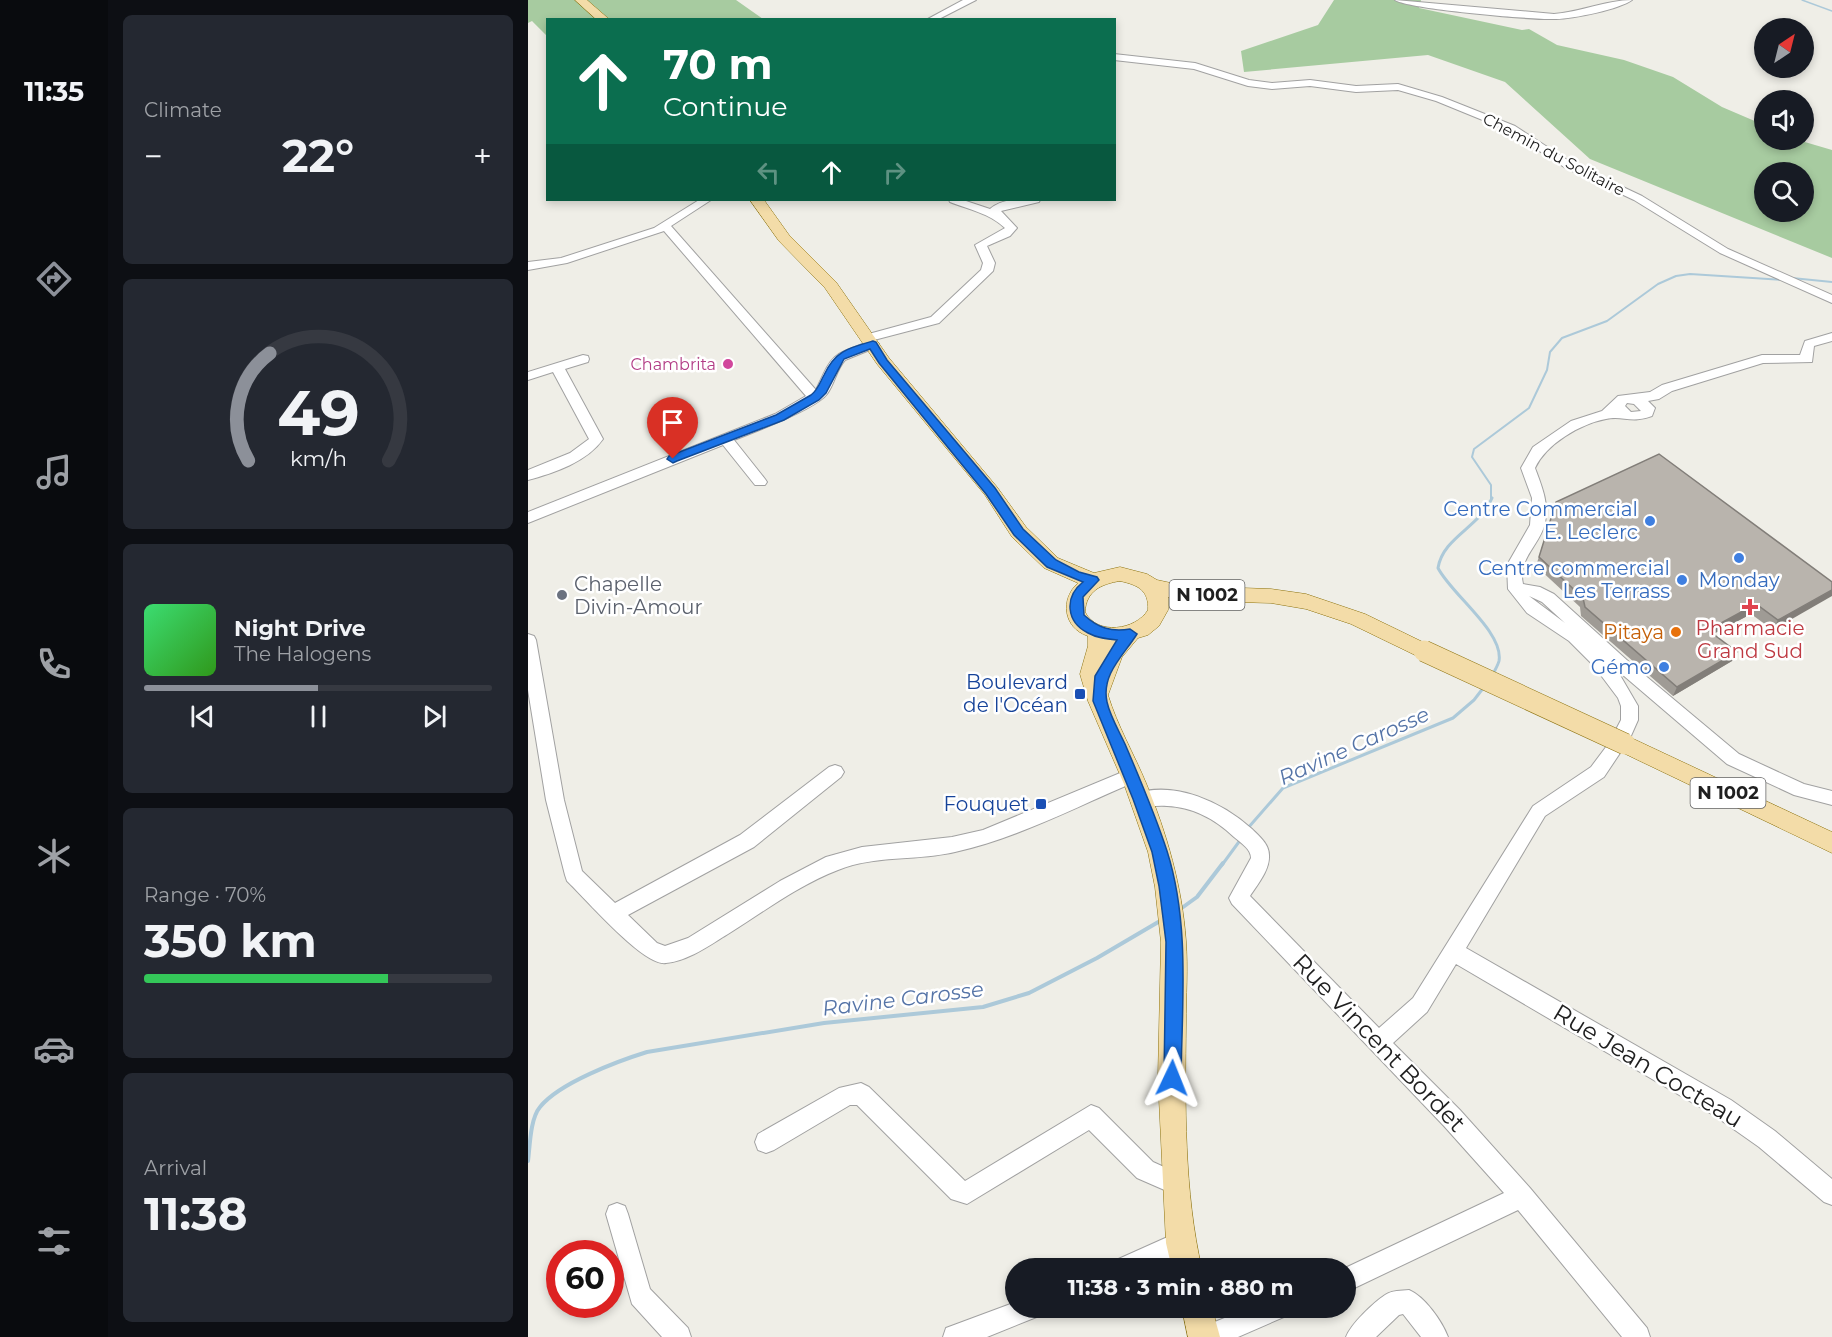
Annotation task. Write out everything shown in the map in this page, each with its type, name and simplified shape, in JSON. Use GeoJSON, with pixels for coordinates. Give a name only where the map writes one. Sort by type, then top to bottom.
{"type":"FeatureCollection","features":[{"type":"Feature","properties":{"kind":"main road"},"geometry":{"type":"LineString","coordinates":[[580,0],[602,18]]}},
{"type":"Feature","properties":{"kind":"main road"},"geometry":{"type":"LineString","coordinates":[[758,201],[783,238],[831,285],[883,361],[991,491],[1018,532],[1029,558],[1077,597]]}},
{"type":"Feature","properties":{"kind":"main road"},"geometry":{"type":"LineString","coordinates":[[1018,532],[1051,563],[1075,575],[1093,580]]}},
{"type":"Feature","properties":{"kind":"main road"},"geometry":{"type":"LineString","coordinates":[[1120,574],[1138,577],[1152,586],[1160,598],[1159,612],[1147,626],[1130,634],[1098,633],[1078,618],[1077,597],[1080,591],[1093,580],[1120,574]]}},
{"type":"Feature","properties":{"kind":"main road","name":"N 1002"},"geometry":{"type":"LineString","coordinates":[[1152,586],[1177,593],[1286,598],[1328,608],[1376,627],[1832,843]]}},
{"type":"Feature","properties":{"kind":"main road","name":"N 1002"},"geometry":{"type":"LineString","coordinates":[[1159,612],[1181,605],[1262,596]]}},
{"type":"Feature","properties":{"kind":"main road"},"geometry":{"type":"LineString","coordinates":[[1098,633],[1098,646],[1091,674],[1160,852],[1167,886],[1174,942],[1172,1078],[1176,1184],[1184,1256]]}},
{"type":"Feature","properties":{"kind":"main road"},"geometry":{"type":"LineString","coordinates":[[1100,701],[1102,676],[1115,650],[1130,634]]}},
{"type":"Feature","properties":{"kind":"main road"},"geometry":{"type":"LineString","coordinates":[[1199,1318],[1204,1337]]}},
{"type":"Feature","properties":{"kind":"street"},"geometry":{"type":"LineString","coordinates":[[934,18],[957,5],[972,0]]}},
{"type":"Feature","properties":{"kind":"street"},"geometry":{"type":"LineString","coordinates":[[1399,0],[1425,5],[1554,17],[1573,15],[1628,0]]}},
{"type":"Feature","properties":{"kind":"street"},"geometry":{"type":"LineString","coordinates":[[1489,11],[1511,1]]}},
{"type":"Feature","properties":{"kind":"street","name":"Chemin du Solitaire"},"geometry":{"type":"LineString","coordinates":[[1116,57],[1195,66],[1248,83],[1272,86],[1311,84],[1366,90],[1398,87],[1439,99],[1511,128],[1568,165],[1638,198],[1724,251],[1832,299]]}},
{"type":"Feature","properties":{"kind":"street"},"geometry":{"type":"LineString","coordinates":[[528,266],[563,261],[665,226],[704,201]]}},
{"type":"Feature","properties":{"kind":"street"},"geometry":{"type":"LineString","coordinates":[[528,518],[780,417],[821,393],[840,357],[871,342],[935,320],[987,271],[989,263],[981,245],[1006,234],[1011,228],[995,213],[982,212],[956,201]]}},
{"type":"Feature","properties":{"kind":"street"},"geometry":{"type":"LineString","coordinates":[[995,213],[1000,206],[1029,201]]}},
{"type":"Feature","properties":{"kind":"street"},"geometry":{"type":"LineString","coordinates":[[665,226],[815,398]]}},
{"type":"Feature","properties":{"kind":"street"},"geometry":{"type":"LineString","coordinates":[[1380,1041],[1420,1005],[1539,811],[1552,799],[1593,776],[1602,768],[1631,714],[1629,701],[1620,686],[1591,652],[1577,638],[1529,606],[1516,589],[1513,572],[1515,565],[1538,525],[1539,498],[1530,477],[1530,461],[1538,450],[1576,424],[1617,412],[1636,417],[1645,416],[1651,402],[1667,388],[1762,359],[1807,359],[1806,351],[1809,344],[1832,337]]}},
{"type":"Feature","properties":{"kind":"street"},"geometry":{"type":"LineString","coordinates":[[528,376],[583,359]]}},
{"type":"Feature","properties":{"kind":"street"},"geometry":{"type":"LineString","coordinates":[[528,475],[580,454],[592,446],[596,439],[557,367]]}},
{"type":"Feature","properties":{"kind":"street"},"geometry":{"type":"LineString","coordinates":[[1617,412],[1623,399],[1651,402]]}},
{"type":"Feature","properties":{"kind":"street"},"geometry":{"type":"LineString","coordinates":[[726,438],[760,482]]}},
{"type":"Feature","properties":{"kind":"street"},"geometry":{"type":"LineString","coordinates":[[1516,589],[1534,591],[1548,598],[1623,666],[1733,759],[1800,790],[1832,798]]}},
{"type":"Feature","properties":{"kind":"street"},"geometry":{"type":"LineString","coordinates":[[528,640],[535,723],[574,875],[650,950],[665,955],[695,944],[787,887],[833,863],[862,855],[952,845],[985,837],[1131,776]]}},
{"type":"Feature","properties":{"kind":"street"},"geometry":{"type":"LineString","coordinates":[[612,914],[747,841],[835,772]]}},
{"type":"Feature","properties":{"kind":"street","name":"Rue Vincent Bordet"},"geometry":{"type":"LineString","coordinates":[[1140,799],[1167,796],[1199,803],[1226,819],[1253,842],[1260,853],[1260,862],[1239,898],[1380,1041],[1452,1118],[1522,1196],[1638,1337]]}},
{"type":"Feature","properties":{"kind":"street","name":"Rue Jean Cocteau"},"geometry":{"type":"LineString","coordinates":[[1454,952],[1723,1108],[1767,1139],[1832,1194]]}},
{"type":"Feature","properties":{"kind":"street"},"geometry":{"type":"LineString","coordinates":[[766,1142],[847,1095],[861,1094],[958,1191],[967,1193],[1091,1116],[1144,1170],[1176,1184]]}},
{"type":"Feature","properties":{"kind":"street"},"geometry":{"type":"LineString","coordinates":[[1356,1275],[1522,1196]]}},
{"type":"Feature","properties":{"kind":"street"},"geometry":{"type":"LineString","coordinates":[[617,1214],[640,1296],[679,1337]]}},
{"type":"Feature","properties":{"kind":"street"},"geometry":{"type":"LineString","coordinates":[[1358,1337],[1394,1303],[1409,1302],[1437,1337]]}},
{"type":"Feature","properties":{"kind":"street"},"geometry":{"type":"LineString","coordinates":[[955,1337],[1005,1318]]}},
{"type":"Feature","properties":{"kind":"street"},"geometry":{"type":"LineString","coordinates":[[1209,1337],[1254,1318]]}},
{"type":"Feature","properties":{"kind":"green space"},"geometry":{"type":"Polygon","coordinates":[[[528,0],[736,0],[762,18],[546,18],[546,35],[532,21],[528,23],[528,0]]]}},
{"type":"Feature","properties":{"kind":"green space"},"geometry":{"type":"Polygon","coordinates":[[[1334,0],[1421,0],[1419,8],[1522,30],[1529,29],[1557,45],[1624,60],[1673,77],[1722,107],[1754,121],[1754,150],[1814,150],[1814,145],[1832,150],[1832,258],[1590,159],[1505,82],[1428,55],[1244,72],[1241,51],[1318,25],[1334,0]]]}},
{"type":"Feature","properties":{"kind":"building","name":"Centre commercial Les Terrass"},"geometry":{"type":"Polygon","coordinates":[[[1659,454],[1832,582],[1832,590],[1778,620],[1756,604],[1708,630],[1737,652],[1677,687],[1585,607],[1583,598],[1539,557],[1556,502],[1659,454]]]}},
{"type":"Feature","properties":{"kind":"waterway","name":"Ravine Carosse"},"geometry":{"type":"LineString","coordinates":[[1802,0],[1832,11]]}},
{"type":"Feature","properties":{"kind":"waterway","name":"Ravine Carosse"},"geometry":{"type":"LineString","coordinates":[[1491,499],[1491,485],[1472,457],[1474,449],[1529,408],[1547,370],[1550,352],[1562,338],[1607,321],[1658,284],[1676,276],[1690,274],[1783,280]]}},
{"type":"Feature","properties":{"kind":"waterway","name":"Ravine Carosse"},"geometry":{"type":"LineString","coordinates":[[1792,278],[1832,282]]}},
{"type":"Feature","properties":{"kind":"waterway","name":"Ravine Carosse"},"geometry":{"type":"LineString","coordinates":[[1492,498],[1479,517],[1447,548],[1438,568],[1493,638],[1498,650],[1499,661],[1493,674]]}},
{"type":"Feature","properties":{"kind":"waterway","name":"Ravine Carosse"},"geometry":{"type":"LineString","coordinates":[[1248,828],[1283,788],[1453,718],[1474,700],[1484,687]]}},
{"type":"Feature","properties":{"kind":"waterway","name":"Ravine Carosse"},"geometry":{"type":"LineString","coordinates":[[1222,865],[1241,839]]}},
{"type":"Feature","properties":{"kind":"waterway","name":"Ravine Carosse"},"geometry":{"type":"LineString","coordinates":[[1179,910],[1197,897],[1223,863]]}},
{"type":"Feature","properties":{"kind":"waterway","name":"Ravine Carosse"},"geometry":{"type":"LineString","coordinates":[[528,1161],[532,1125],[540,1107],[549,1098],[575,1081],[621,1061],[647,1052],[824,1023],[983,1007],[1029,993],[1097,958],[1160,921]]}},
{"type":"Feature","properties":{"kind":"place","name":"Chambrita"},"geometry":{"type":"Point","coordinates":[728,364]}},
{"type":"Feature","properties":{"kind":"place","name":"Centre Commercial E. Leclerc"},"geometry":{"type":"Point","coordinates":[1650,521]}},
{"type":"Feature","properties":{"kind":"place","name":"Monday"},"geometry":{"type":"Point","coordinates":[1739,558]}},
{"type":"Feature","properties":{"kind":"place","name":"Centre commercial Les Terrass"},"geometry":{"type":"Point","coordinates":[1682,580]}},
{"type":"Feature","properties":{"kind":"place","name":"Chapelle Divin-Amour"},"geometry":{"type":"Point","coordinates":[562,595]}},
{"type":"Feature","properties":{"kind":"place","name":"Pharmacie Grand Sud"},"geometry":{"type":"Point","coordinates":[1750,607]}},
{"type":"Feature","properties":{"kind":"place","name":"Pitaya"},"geometry":{"type":"Point","coordinates":[1676,632]}},
{"type":"Feature","properties":{"kind":"place","name":"Gémo"},"geometry":{"type":"Point","coordinates":[1664,667]}},
{"type":"Feature","properties":{"kind":"place","name":"Boulevard de l'Océan"},"geometry":{"type":"Point","coordinates":[1080,694]}},
{"type":"Feature","properties":{"kind":"place","name":"Fouquet"},"geometry":{"type":"Point","coordinates":[1041,804]}},
{"type":"Feature","properties":{"kind":"route"},"geometry":{"type":"LineString","coordinates":[[673,459],[780,417],[815,398],[821,393],[840,357],[873,345],[883,361],[991,491],[1018,532],[1051,563],[1075,575],[1093,580],[1080,591],[1077,597],[1075,604],[1078,618],[1098,633],[1130,634],[1115,650],[1102,676],[1100,701],[1135,784],[1160,852],[1167,886],[1174,942],[1172,1078]]}}]}
